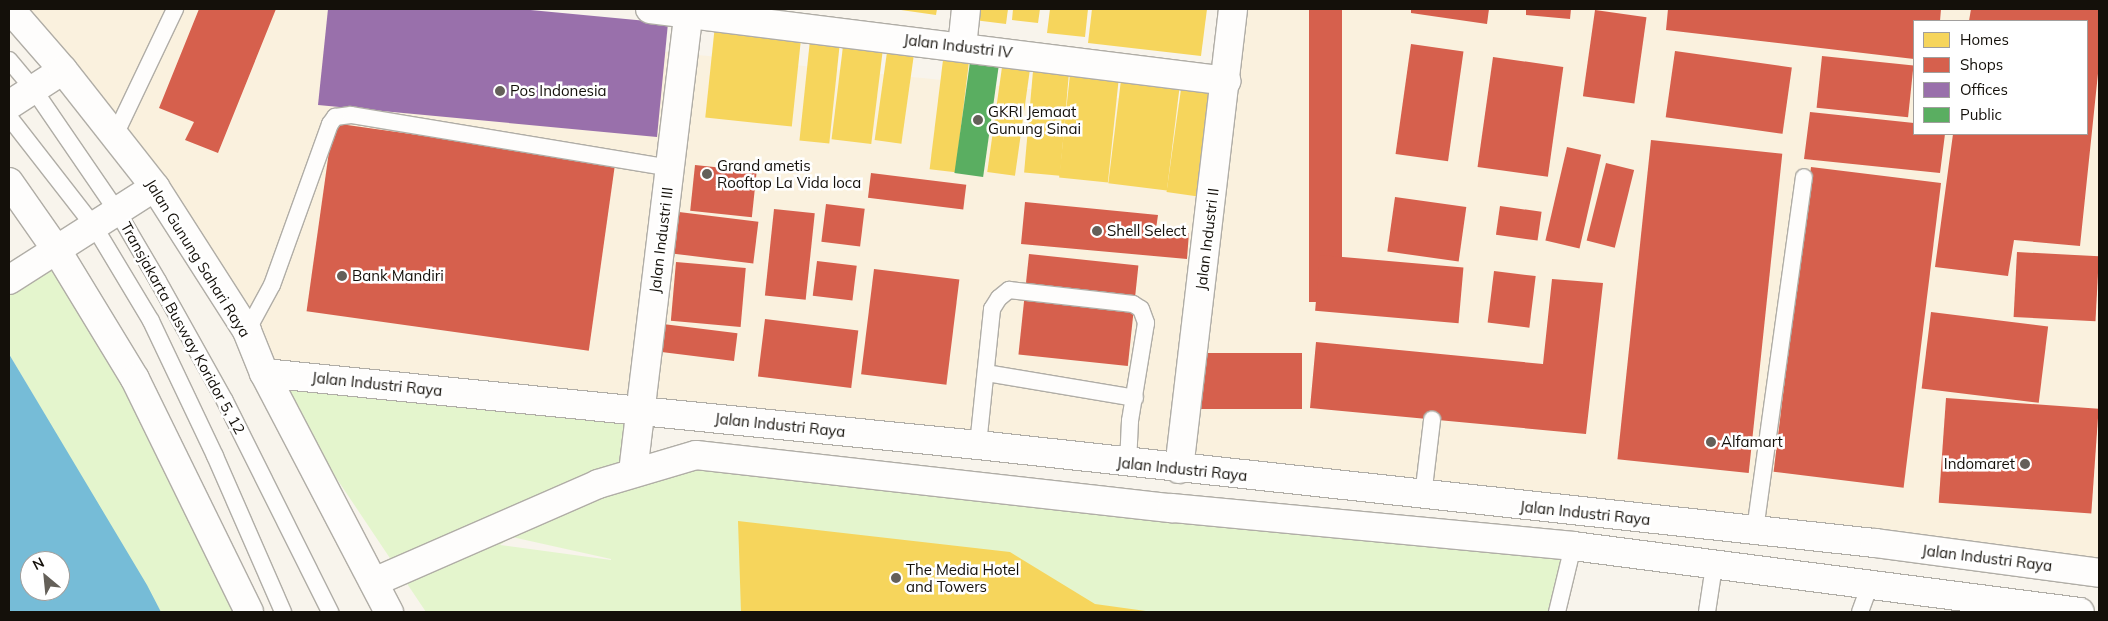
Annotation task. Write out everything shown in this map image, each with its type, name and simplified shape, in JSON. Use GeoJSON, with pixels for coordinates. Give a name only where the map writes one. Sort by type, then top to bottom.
{"type":"FeatureCollection","features":[{"type":"Feature","properties":{"kind":"main road","name":"Jalan Gunung Sahari Raya"},"geometry":{"type":"LineString","coordinates":[[10,9],[64,70],[155,187],[247,332],[264,373],[389,612]]}},
{"type":"Feature","properties":{"kind":"main road","name":"Jalan Industri IV"},"geometry":{"type":"LineString","coordinates":[[650,9],[689,11],[1227,81]]}},
{"type":"Feature","properties":{"kind":"main road"},"geometry":{"type":"LineString","coordinates":[[962,47],[966,9]]}},
{"type":"Feature","properties":{"kind":"main road","name":"Jalan Industri II"},"geometry":{"type":"LineString","coordinates":[[1179,469],[1227,81],[1233,9]]}},
{"type":"Feature","properties":{"kind":"main road","name":"Jalan Industri III"},"geometry":{"type":"LineString","coordinates":[[633,472],[689,11]]}},
{"type":"Feature","properties":{"kind":"main road"},"geometry":{"type":"LineString","coordinates":[[9,105],[64,70]]}},
{"type":"Feature","properties":{"kind":"main road"},"geometry":{"type":"LineString","coordinates":[[9,182],[56,250],[135,380],[249,612]]}},
{"type":"Feature","properties":{"kind":"main road"},"geometry":{"type":"LineString","coordinates":[[9,280],[155,187]]}},
{"type":"Feature","properties":{"kind":"main road","name":"Jalan Industri Raya"},"geometry":{"type":"LineString","coordinates":[[264,373],[978,445],[1128,464],[1755,530],[2099,573]]}},
{"type":"Feature","properties":{"kind":"main road"},"geometry":{"type":"LineString","coordinates":[[374,582],[483,532],[633,472],[696,455],[1172,508],[1573,546],[2069,612]]}},
{"type":"Feature","properties":{"kind":"main road"},"geometry":{"type":"LineString","coordinates":[[1870,585],[1875,544]]}},
{"type":"Feature","properties":{"kind":"lane"},"geometry":{"type":"LineString","coordinates":[[115,136],[175,9]]}},
{"type":"Feature","properties":{"kind":"lane","name":"Transjakarta Busway Koridor 5, 12"},"geometry":{"type":"LineString","coordinates":[[9,60],[34,90],[118,211],[225,401],[330,612]]}},
{"type":"Feature","properties":{"kind":"lane"},"geometry":{"type":"LineString","coordinates":[[247,332],[272,285],[330,124],[335,117],[351,115],[670,168]]}},
{"type":"Feature","properties":{"kind":"lane","name":"Transjakarta Busway Koridor 5, 12"},"geometry":{"type":"LineString","coordinates":[[9,117],[94,226],[151,321],[227,482],[283,612]]}},
{"type":"Feature","properties":{"kind":"lane"},"geometry":{"type":"LineString","coordinates":[[1755,530],[1804,177]]}},
{"type":"Feature","properties":{"kind":"lane"},"geometry":{"type":"LineString","coordinates":[[978,445],[992,309],[999,298],[1009,290],[1133,304],[1141,309],[1146,323],[1128,464]]}},
{"type":"Feature","properties":{"kind":"lane"},"geometry":{"type":"LineString","coordinates":[[986,373],[1135,398]]}},
{"type":"Feature","properties":{"kind":"lane"},"geometry":{"type":"LineString","coordinates":[[1423,496],[1432,420]]}},
{"type":"Feature","properties":{"kind":"lane"},"geometry":{"type":"LineString","coordinates":[[1557,612],[1573,546]]}},
{"type":"Feature","properties":{"kind":"lane"},"geometry":{"type":"LineString","coordinates":[[1707,612],[1714,566]]}},
{"type":"Feature","properties":{"kind":"lane"},"geometry":{"type":"LineString","coordinates":[[1860,612],[1870,585]]}},
{"type":"Feature","properties":{"kind":"shaded area"},"geometry":{"type":"Polygon","coordinates":[[[9,9],[356,9],[385,23],[1234,110],[1247,9],[2099,9],[2099,570],[266,373],[155,187],[9,9]]]}},
{"type":"Feature","properties":{"kind":"green space"},"geometry":{"type":"Polygon","coordinates":[[[56,249],[249,612],[161,612],[9,354],[9,280],[56,249]]]}},
{"type":"Feature","properties":{"kind":"green space"},"geometry":{"type":"Polygon","coordinates":[[[266,373],[641,411],[636,468],[699,454],[1573,546],[1563,612],[426,612],[266,373]],[[512,537],[500,545],[611,560],[512,537]]]}},
{"type":"Feature","properties":{"kind":"water"},"geometry":{"type":"Polygon","coordinates":[[[9,354],[147,585],[161,612],[9,612],[9,354]]]}},
{"type":"Feature","properties":{"kind":"building: Homes"},"geometry":{"type":"Polygon","coordinates":[[[894,9],[937,9],[936,15],[894,9]]]}},
{"type":"Feature","properties":{"kind":"building: Homes"},"geometry":{"type":"Polygon","coordinates":[[[976,9],[1008,9],[1006,24],[974,20],[976,9]]]}},
{"type":"Feature","properties":{"kind":"building: Homes"},"geometry":{"type":"Polygon","coordinates":[[[1013,9],[1040,9],[1038,23],[1012,20],[1013,9]]]}},
{"type":"Feature","properties":{"kind":"building: Homes"},"geometry":{"type":"Polygon","coordinates":[[[1050,9],[1088,9],[1085,37],[1047,33],[1050,9]]]}},
{"type":"Feature","properties":{"kind":"building: Homes"},"geometry":{"type":"Polygon","coordinates":[[[1092,9],[1207,9],[1201,56],[1088,43],[1092,9]]]}},
{"type":"Feature","properties":{"kind":"building: Homes"},"geometry":{"type":"Polygon","coordinates":[[[715,25],[802,34],[792,127],[705,117],[715,25]]]}},
{"type":"Feature","properties":{"kind":"building: Homes"},"geometry":{"type":"Polygon","coordinates":[[[844,38],[884,43],[871,144],[832,139],[844,38]]]}},
{"type":"Feature","properties":{"kind":"building: Homes"},"geometry":{"type":"Polygon","coordinates":[[[810,40],[840,43],[829,144],[799,140],[810,40]]]}},
{"type":"Feature","properties":{"kind":"building: Homes"},"geometry":{"type":"Polygon","coordinates":[[[888,45],[915,49],[901,144],[875,140],[888,45]]]}},
{"type":"Feature","properties":{"kind":"building: Homes"},"geometry":{"type":"Polygon","coordinates":[[[943,60],[969,63],[955,172],[930,169],[943,60]]]}},
{"type":"Feature","properties":{"kind":"building: Homes"},"geometry":{"type":"Polygon","coordinates":[[[1002,67],[1030,71],[1015,176],[987,172],[1002,67]]]}},
{"type":"Feature","properties":{"kind":"building: Homes"},"geometry":{"type":"Polygon","coordinates":[[[1033,71],[1069,74],[1060,176],[1024,173],[1033,71]]]}},
{"type":"Feature","properties":{"kind":"building: Homes"},"geometry":{"type":"Polygon","coordinates":[[[1070,74],[1119,79],[1108,183],[1059,177],[1070,74]]]}},
{"type":"Feature","properties":{"kind":"building: Homes"},"geometry":{"type":"Polygon","coordinates":[[[1121,80],[1180,87],[1167,190],[1108,183],[1121,80]]]}},
{"type":"Feature","properties":{"kind":"building: Homes"},"geometry":{"type":"Polygon","coordinates":[[[1181,89],[1211,93],[1196,196],[1167,192],[1181,89]]]}},
{"type":"Feature","properties":{"kind":"building: Homes","name":"The Media Hotel and Towers"},"geometry":{"type":"Polygon","coordinates":[[[738,521],[1010,552],[1095,604],[1153,612],[741,612],[738,521]]]}},
{"type":"Feature","properties":{"kind":"building: Shops"},"geometry":{"type":"Polygon","coordinates":[[[199,9],[276,9],[218,153],[185,140],[194,122],[159,108],[199,9]]]}},
{"type":"Feature","properties":{"kind":"building: Shops"},"geometry":{"type":"Polygon","coordinates":[[[1309,9],[1342,9],[1342,302],[1309,302],[1309,9]]]}},
{"type":"Feature","properties":{"kind":"building: Shops"},"geometry":{"type":"Polygon","coordinates":[[[1411,9],[1489,9],[1487,24],[1411,13],[1411,9]]]}},
{"type":"Feature","properties":{"kind":"building: Shops"},"geometry":{"type":"Polygon","coordinates":[[[1526,9],[1571,9],[1570,19],[1526,15],[1526,9]]]}},
{"type":"Feature","properties":{"kind":"building: Shops"},"geometry":{"type":"Polygon","coordinates":[[[1668,9],[1941,9],[1940,20],[1913,20],[1913,59],[1666,30],[1668,9]]]}},
{"type":"Feature","properties":{"kind":"building: Shops"},"geometry":{"type":"Polygon","coordinates":[[[1971,9],[2099,9],[2099,64],[2080,246],[2014,240],[2008,276],[1935,267],[1953,135],[2088,135],[2088,20],[1969,20],[1971,9]]]}},
{"type":"Feature","properties":{"kind":"building: Shops"},"geometry":{"type":"Polygon","coordinates":[[[1595,10],[1646,17],[1634,103],[1583,96],[1595,10]]]}},
{"type":"Feature","properties":{"kind":"building: Shops"},"geometry":{"type":"Polygon","coordinates":[[[1411,44],[1463,51],[1448,161],[1396,154],[1411,44]]]}},
{"type":"Feature","properties":{"kind":"building: Shops"},"geometry":{"type":"Polygon","coordinates":[[[1675,51],[1792,67],[1783,134],[1666,117],[1675,51]]]}},
{"type":"Feature","properties":{"kind":"building: Shops"},"geometry":{"type":"Polygon","coordinates":[[[1822,56],[1913,66],[1908,117],[1817,108],[1822,56]]]}},
{"type":"Feature","properties":{"kind":"building: Shops"},"geometry":{"type":"Polygon","coordinates":[[[1493,57],[1563,67],[1548,177],[1478,167],[1493,57]]]}},
{"type":"Feature","properties":{"kind":"building: Shops"},"geometry":{"type":"Polygon","coordinates":[[[1810,112],[1913,123],[1913,135],[1945,135],[1940,173],[1804,159],[1810,112]]]}},
{"type":"Feature","properties":{"kind":"building: Shops"},"geometry":{"type":"Polygon","coordinates":[[[333,123],[615,163],[589,351],[307,311],[333,123]]]}},
{"type":"Feature","properties":{"kind":"building: Shops"},"geometry":{"type":"Polygon","coordinates":[[[1651,140],[1782,154],[1749,473],[1617,459],[1651,140]]]}},
{"type":"Feature","properties":{"kind":"building: Shops"},"geometry":{"type":"Polygon","coordinates":[[[1567,147],[1601,155],[1580,248],[1545,241],[1567,147]]]}},
{"type":"Feature","properties":{"kind":"building: Shops"},"geometry":{"type":"Polygon","coordinates":[[[1606,163],[1634,170],[1615,248],[1587,241],[1606,163]]]}},
{"type":"Feature","properties":{"kind":"building: Shops"},"geometry":{"type":"Polygon","coordinates":[[[695,165],[757,171],[752,217],[690,211],[695,165]]]}},
{"type":"Feature","properties":{"kind":"building: Shops"},"geometry":{"type":"Polygon","coordinates":[[[1811,167],[1941,183],[1904,488],[1774,472],[1811,167]]]}},
{"type":"Feature","properties":{"kind":"building: Shops"},"geometry":{"type":"Polygon","coordinates":[[[871,173],[966,185],[963,210],[868,198],[871,173]]]}},
{"type":"Feature","properties":{"kind":"building: Shops"},"geometry":{"type":"Polygon","coordinates":[[[1395,197],[1466,207],[1459,261],[1387,251],[1395,197]]]}},
{"type":"Feature","properties":{"kind":"building: Shops","name":"Shell Select"},"geometry":{"type":"Polygon","coordinates":[[[1025,202],[1158,215],[1156,229],[1189,233],[1187,259],[1021,244],[1025,202]]]}},
{"type":"Feature","properties":{"kind":"building: Shops"},"geometry":{"type":"Polygon","coordinates":[[[826,204],[865,209],[860,246],[821,242],[826,204]]]}},
{"type":"Feature","properties":{"kind":"building: Shops"},"geometry":{"type":"Polygon","coordinates":[[[1500,206],[1542,212],[1538,241],[1496,235],[1500,206]]]}},
{"type":"Feature","properties":{"kind":"building: Shops"},"geometry":{"type":"Polygon","coordinates":[[[774,209],[815,213],[806,300],[765,296],[774,209]]]}},
{"type":"Feature","properties":{"kind":"building: Shops"},"geometry":{"type":"Polygon","coordinates":[[[679,212],[758,222],[753,263],[674,254],[679,212]]]}},
{"type":"Feature","properties":{"kind":"building: Shops"},"geometry":{"type":"Polygon","coordinates":[[[2017,252],[2099,256],[2095,321],[2014,317],[2017,252]]]}},
{"type":"Feature","properties":{"kind":"building: Shops"},"geometry":{"type":"Polygon","coordinates":[[[1029,254],[1138,265],[1128,366],[1018,354],[1029,254]]]}},
{"type":"Feature","properties":{"kind":"building: Shops"},"geometry":{"type":"Polygon","coordinates":[[[1320,255],[1463,268],[1459,323],[1315,311],[1320,255]]]}},
{"type":"Feature","properties":{"kind":"building: Shops"},"geometry":{"type":"Polygon","coordinates":[[[817,261],[857,266],[852,301],[813,296],[817,261]]]}},
{"type":"Feature","properties":{"kind":"building: Shops"},"geometry":{"type":"Polygon","coordinates":[[[676,262],[746,268],[741,327],[671,321],[676,262]]]}},
{"type":"Feature","properties":{"kind":"building: Shops"},"geometry":{"type":"Polygon","coordinates":[[[874,269],[959,279],[946,385],[861,374],[874,269]]]}},
{"type":"Feature","properties":{"kind":"building: Shops"},"geometry":{"type":"Polygon","coordinates":[[[1494,271],[1536,276],[1529,328],[1488,323],[1494,271]]]}},
{"type":"Feature","properties":{"kind":"building: Shops"},"geometry":{"type":"Polygon","coordinates":[[[1552,279],[1603,283],[1586,434],[1310,408],[1316,342],[1543,364],[1552,279]]]}},
{"type":"Feature","properties":{"kind":"building: Shops"},"geometry":{"type":"Polygon","coordinates":[[[1931,312],[2048,326],[2039,403],[1922,388],[1931,312]]]}},
{"type":"Feature","properties":{"kind":"building: Shops"},"geometry":{"type":"Polygon","coordinates":[[[765,319],[858,330],[851,388],[758,377],[765,319]]]}},
{"type":"Feature","properties":{"kind":"building: Shops"},"geometry":{"type":"Polygon","coordinates":[[[663,324],[737,333],[734,361],[660,352],[663,324]]]}},
{"type":"Feature","properties":{"kind":"building: Shops"},"geometry":{"type":"Polygon","coordinates":[[[1193,353],[1302,353],[1302,409],[1193,409],[1193,353]]]}},
{"type":"Feature","properties":{"kind":"building: Shops"},"geometry":{"type":"Polygon","coordinates":[[[1946,398],[2099,409],[2091,513],[1939,503],[1946,398]]]}},
{"type":"Feature","properties":{"kind":"building: Offices"},"geometry":{"type":"Polygon","coordinates":[[[328,9],[520,9],[668,23],[657,137],[318,105],[328,9]]]}},
{"type":"Feature","properties":{"kind":"building: Public","name":"GKRI Jemaat Gunung Sinai"},"geometry":{"type":"Polygon","coordinates":[[[970,62],[999,66],[983,177],[954,173],[970,62]]]}},
{"type":"Feature","properties":{"kind":"place","name":"Pos Indonesia"},"geometry":{"type":"Point","coordinates":[500,91]}},
{"type":"Feature","properties":{"kind":"place","name":"GKRI Jemaat Gunung Sinai"},"geometry":{"type":"Point","coordinates":[978,120]}},
{"type":"Feature","properties":{"kind":"place","name":"Grand ametis Rooftop La Vida loca"},"geometry":{"type":"Point","coordinates":[707,174]}},
{"type":"Feature","properties":{"kind":"place","name":"Shell Select"},"geometry":{"type":"Point","coordinates":[1097,231]}},
{"type":"Feature","properties":{"kind":"place","name":"Bank Mandiri"},"geometry":{"type":"Point","coordinates":[342,276]}},
{"type":"Feature","properties":{"kind":"place","name":"Alfamart"},"geometry":{"type":"Point","coordinates":[1711,442]}},
{"type":"Feature","properties":{"kind":"place","name":"Indomaret"},"geometry":{"type":"Point","coordinates":[2025,464]}},
{"type":"Feature","properties":{"kind":"place","name":"The Media Hotel and Towers"},"geometry":{"type":"Point","coordinates":[896,578]}}]}
